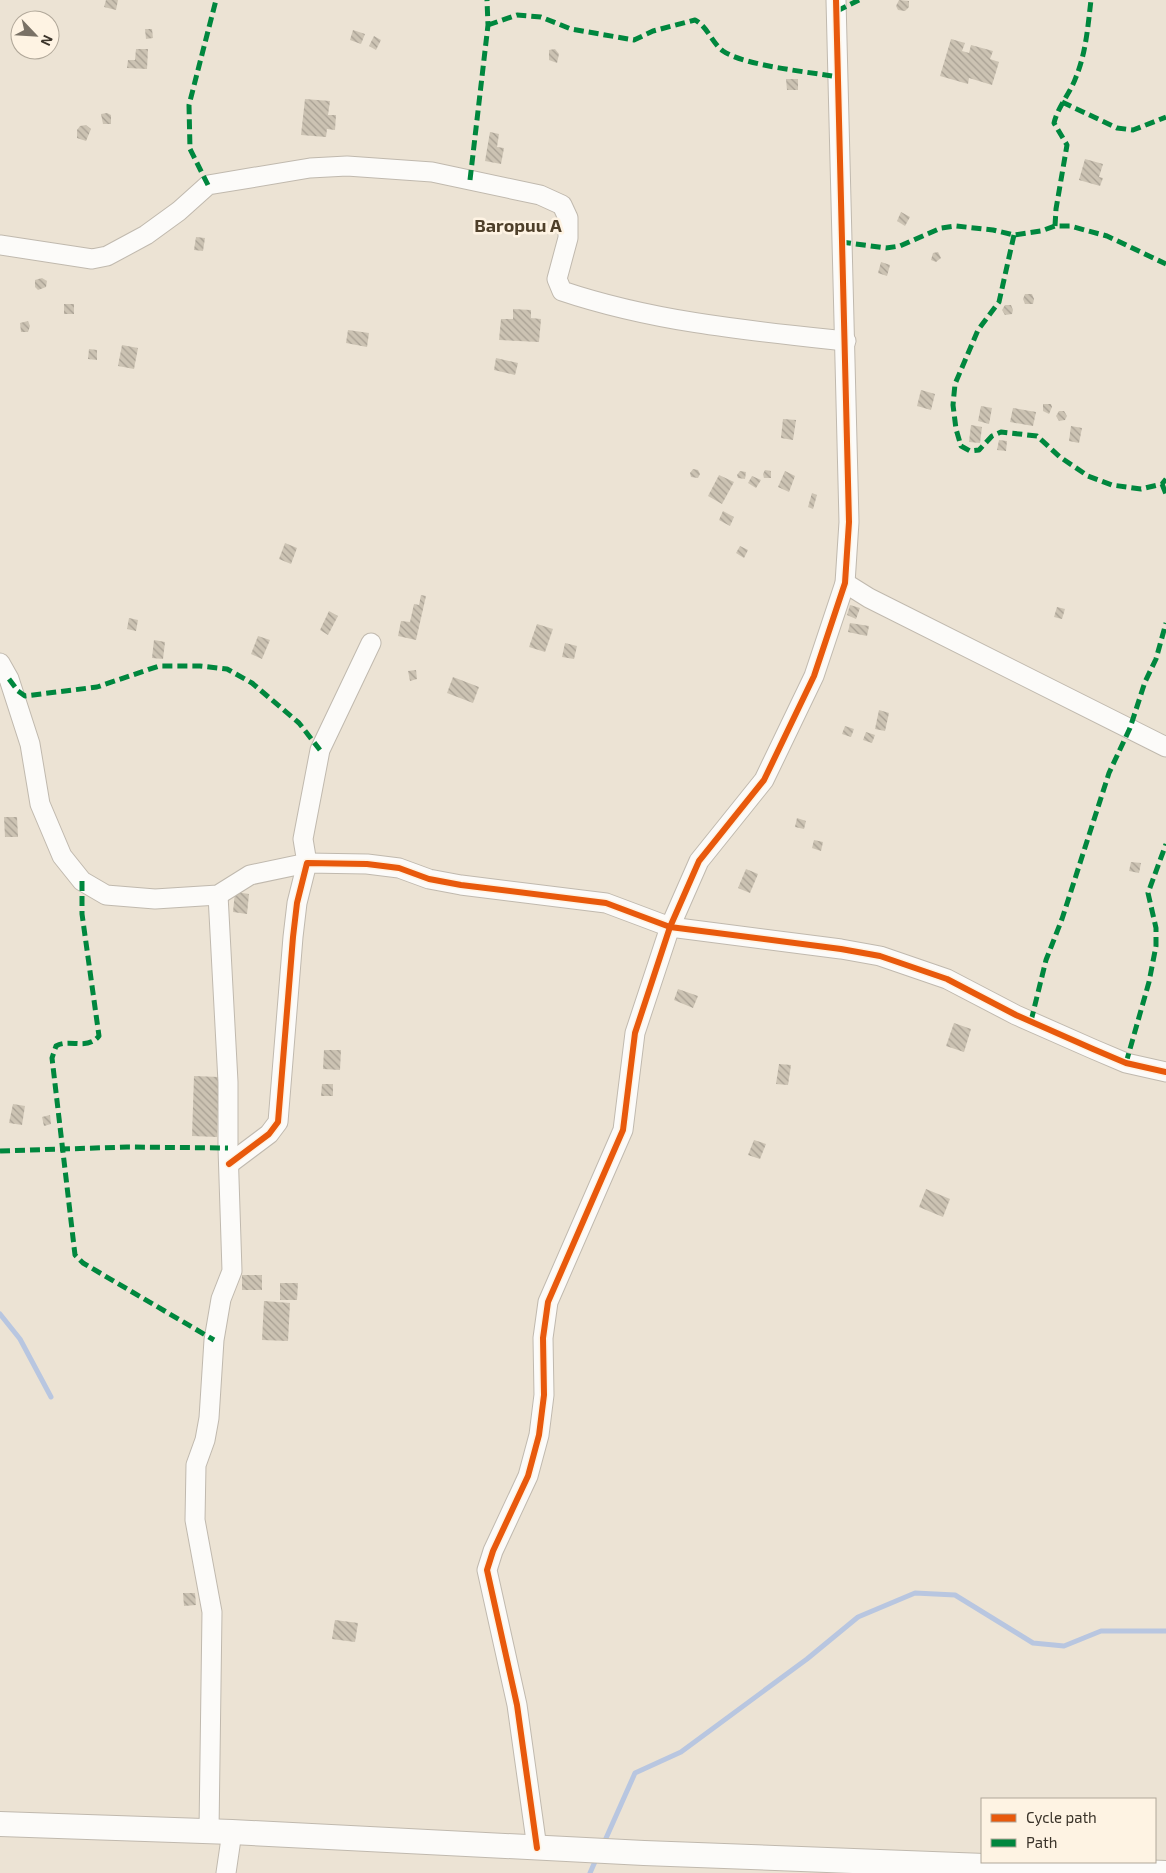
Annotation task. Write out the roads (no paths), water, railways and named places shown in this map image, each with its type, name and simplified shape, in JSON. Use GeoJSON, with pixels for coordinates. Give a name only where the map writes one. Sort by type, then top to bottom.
{"type":"FeatureCollection","features":[{"type":"Feature","properties":{"kind":"street"},"geometry":{"type":"LineString","coordinates":[[537,1848],[517,1705],[487,1570],[493,1552],[528,1476],[539,1434],[544,1395],[543,1338],[548,1302],[623,1130],[635,1032],[670,927],[698,861],[764,780],[781,747],[814,676],[845,583],[849,522],[846,341],[841,242],[836,0]]}},
{"type":"Feature","properties":{"kind":"street"},"geometry":{"type":"LineString","coordinates":[[0,245],[92,260],[107,256],[146,235],[180,211],[208,185],[310,168],[346,166],[432,172],[540,195],[562,205],[568,218],[568,238],[557,279],[562,291],[610,304],[717,327],[846,341]]}},
{"type":"Feature","properties":{"kind":"street"},"geometry":{"type":"LineString","coordinates":[[845,583],[904,616],[1166,747]]}},
{"type":"Feature","properties":{"kind":"street"},"geometry":{"type":"LineString","coordinates":[[229,1164],[269,1134],[278,1122],[293,937],[297,903],[307,863],[303,839],[320,750],[371,643]]}},
{"type":"Feature","properties":{"kind":"street"},"geometry":{"type":"LineString","coordinates":[[0,663],[9,679],[30,744],[40,804],[62,856],[82,881],[106,895],[155,899],[218,895],[250,875],[307,863],[367,864],[399,868],[429,879],[461,885],[606,903],[670,927],[842,949],[880,956],[947,979],[1016,1014],[1126,1063],[1166,1072]]}},
{"type":"Feature","properties":{"kind":"street"},"geometry":{"type":"LineString","coordinates":[[218,895],[228,1082],[232,1271],[221,1298],[214,1340],[209,1418],[205,1440],[196,1464],[195,1520],[212,1612],[221,1831],[226,1873]]}},
{"type":"Feature","properties":{"kind":"street"},"geometry":{"type":"LineString","coordinates":[[0,1824],[221,1831],[537,1848],[1166,1873]]}},
{"type":"Feature","properties":{"kind":"waterway"},"geometry":{"type":"LineString","coordinates":[[0,1314],[20,1339],[51,1397]]}},
{"type":"Feature","properties":{"kind":"waterway"},"geometry":{"type":"LineString","coordinates":[[603,1845],[635,1773],[681,1752],[807,1659],[858,1617],[915,1593],[955,1595],[1033,1643],[1064,1646],[1101,1631],[1166,1631]]}},
{"type":"Feature","properties":{"kind":"waterway"},"geometry":{"type":"LineString","coordinates":[[590,1873],[597,1857]]}},
{"type":"Feature","properties":{"kind":"district","name":"Baropuu A"},"geometry":{"type":"Point","coordinates":[518,225]}}]}
